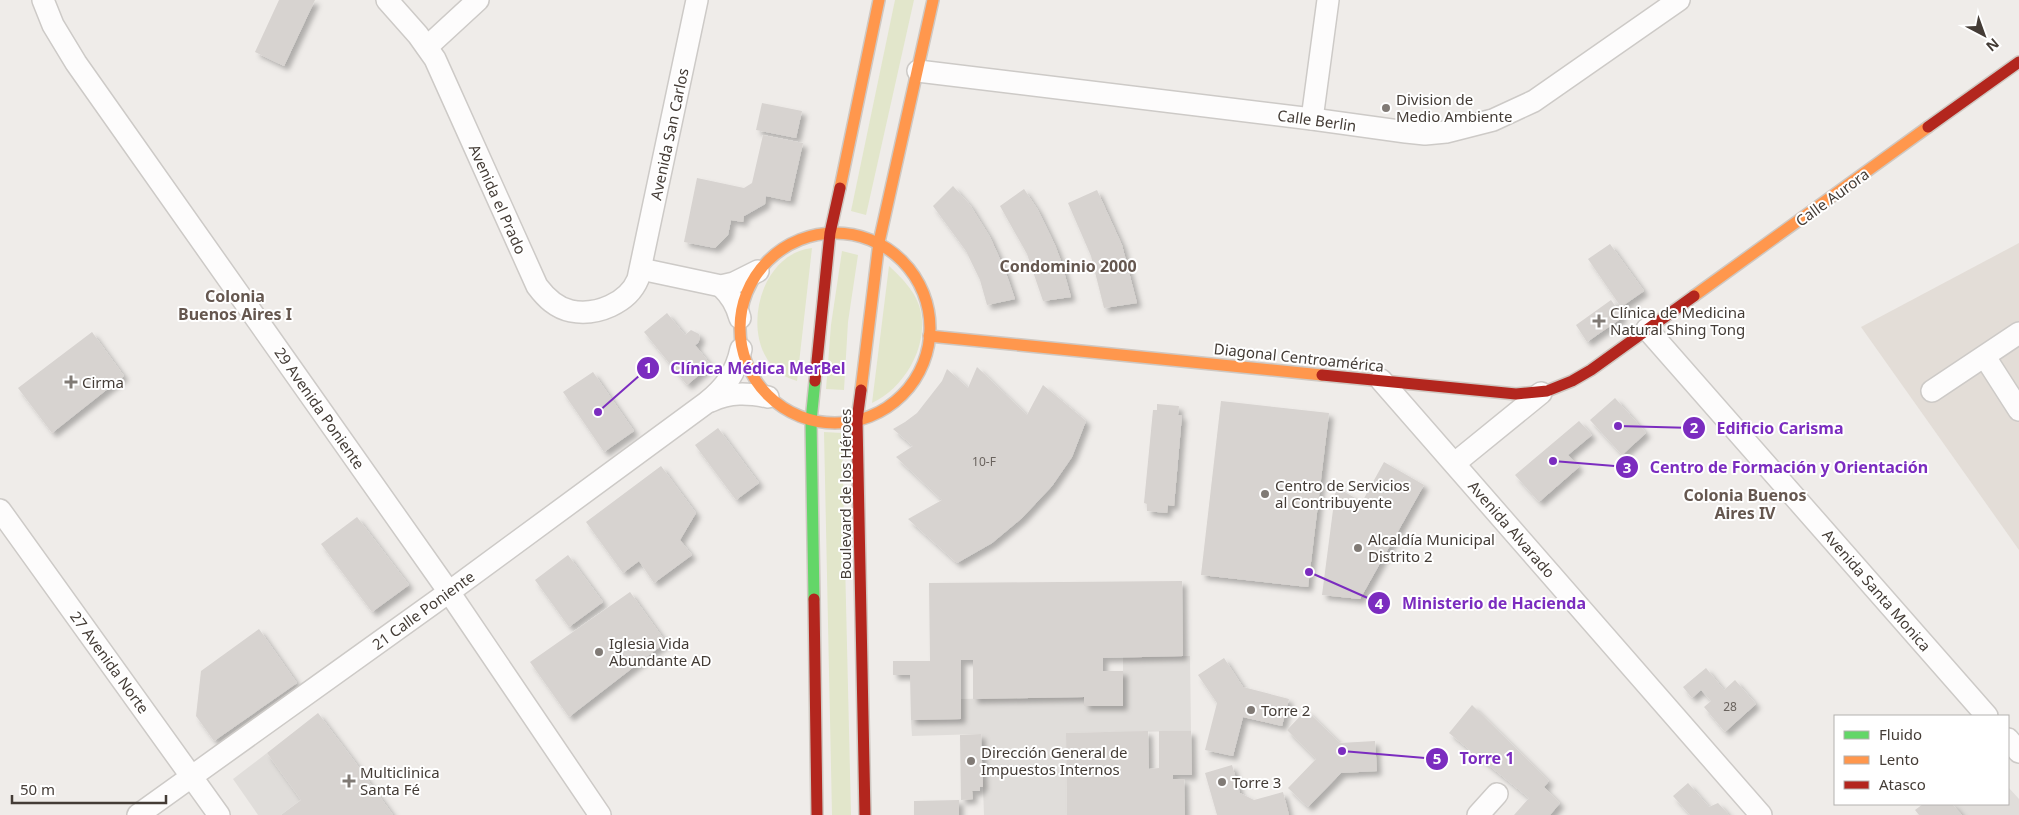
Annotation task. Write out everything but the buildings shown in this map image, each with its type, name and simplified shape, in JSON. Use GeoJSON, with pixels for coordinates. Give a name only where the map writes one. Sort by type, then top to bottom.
{"type":"FeatureCollection","features":[{"type":"Feature","properties":{"kind":"main road","name":"Boulevard de los Héroes"},"geometry":{"type":"LineString","coordinates":[[817,815],[811,421],[830,233],[879,0]]}},
{"type":"Feature","properties":{"kind":"main road","name":"Boulevard de los Héroes"},"geometry":{"type":"LineString","coordinates":[[866,815],[857,420],[879,242],[933,0]]}},
{"type":"Feature","properties":{"kind":"main road","name":"Calle Aurora"},"geometry":{"type":"LineString","coordinates":[[1647,330],[2016,67]]}},
{"type":"Feature","properties":{"kind":"main road"},"geometry":{"type":"LineString","coordinates":[[830,233],[855,235],[879,242],[896,253],[913,269],[924,290],[930,312],[929,336],[922,364],[907,390],[884,409],[857,420],[834,424],[811,421],[795,415],[768,397],[756,383],[747,367],[741,349],[740,318],[746,294],[758,271],[778,252],[801,238],[830,233]]}},
{"type":"Feature","properties":{"kind":"main road","name":"Diagonal Centroamérica"},"geometry":{"type":"LineString","coordinates":[[929,336],[1516,394],[1540,393],[1574,380],[1647,330]]}},
{"type":"Feature","properties":{"kind":"street","name":"29 Avenida Poniente"},"geometry":{"type":"LineString","coordinates":[[43,0],[53,25],[76,63],[449,592],[600,815]]}},
{"type":"Feature","properties":{"kind":"street","name":"Avenida el Prado"},"geometry":{"type":"LineString","coordinates":[[387,0],[427,47],[442,74],[532,277],[544,296],[551,302],[570,311],[590,312],[620,301],[635,286],[641,269]]}},
{"type":"Feature","properties":{"kind":"street"},"geometry":{"type":"LineString","coordinates":[[427,47],[478,0]]}},
{"type":"Feature","properties":{"kind":"street","name":"Avenida San Carlos"},"geometry":{"type":"LineString","coordinates":[[641,269],[697,0]]}},
{"type":"Feature","properties":{"kind":"street"},"geometry":{"type":"LineString","coordinates":[[1312,119],[1328,0]]}},
{"type":"Feature","properties":{"kind":"street"},"geometry":{"type":"LineString","coordinates":[[1643,25],[1651,0]]}},
{"type":"Feature","properties":{"kind":"street","name":"Calle Berlin"},"geometry":{"type":"LineString","coordinates":[[918,71],[1425,134],[1468,128],[1514,111],[1534,100],[1679,0]]}},
{"type":"Feature","properties":{"kind":"street"},"geometry":{"type":"LineString","coordinates":[[641,269],[721,286],[734,283],[758,271]]}},
{"type":"Feature","properties":{"kind":"street"},"geometry":{"type":"LineString","coordinates":[[721,286],[737,306],[740,318]]}},
{"type":"Feature","properties":{"kind":"street","name":"Avenida Santa Monica"},"geometry":{"type":"LineString","coordinates":[[1647,330],[1986,715]]}},
{"type":"Feature","properties":{"kind":"street"},"geometry":{"type":"LineString","coordinates":[[1932,391],[2019,333]]}},
{"type":"Feature","properties":{"kind":"street","name":"21 Calle Poniente"},"geometry":{"type":"LineString","coordinates":[[138,815],[449,592],[719,393],[730,380],[738,365],[741,349]]}},
{"type":"Feature","properties":{"kind":"street"},"geometry":{"type":"LineString","coordinates":[[1985,357],[2019,410]]}},
{"type":"Feature","properties":{"kind":"street","name":"Avenida Alvarado"},"geometry":{"type":"LineString","coordinates":[[1380,380],[1455,463],[1760,815]]}},
{"type":"Feature","properties":{"kind":"street"},"geometry":{"type":"LineString","coordinates":[[1455,463],[1540,393]]}},
{"type":"Feature","properties":{"kind":"street","name":"21 Calle Poniente"},"geometry":{"type":"LineString","coordinates":[[706,403],[720,396],[736,394],[768,397]]}},
{"type":"Feature","properties":{"kind":"street","name":"27 Avenida Norte"},"geometry":{"type":"LineString","coordinates":[[0,510],[219,815]]}},
{"type":"Feature","properties":{"kind":"street"},"geometry":{"type":"LineString","coordinates":[[2009,741],[2019,752]]}},
{"type":"Feature","properties":{"kind":"street"},"geometry":{"type":"LineString","coordinates":[[1478,815],[1496,794]]}},
{"type":"Feature","properties":{"kind":"shaded area"},"geometry":{"type":"Polygon","coordinates":[[[2019,243],[2019,550],[1861,327],[2019,243]]]}},
{"type":"Feature","properties":{"kind":"shaded area"},"geometry":{"type":"Polygon","coordinates":[[[1190,656],[1191,731],[1066,733],[1067,815],[984,815],[981,734],[912,736],[911,720],[961,719],[961,699],[1084,697],[1085,706],[1123,706],[1123,657],[1190,656]]]}},
{"type":"Feature","properties":{"kind":"shaded area"},"geometry":{"type":"Polygon","coordinates":[[[267,753],[301,800],[281,815],[258,815],[233,779],[267,753]]]}},
{"type":"Feature","properties":{"kind":"shaded area"},"geometry":{"type":"Polygon","coordinates":[[[2009,788],[2019,799],[2019,815],[1962,815],[1953,805],[2009,805],[2009,788]]]}},
{"type":"Feature","properties":{"kind":"green space"},"geometry":{"type":"Polygon","coordinates":[[[895,0],[914,0],[866,215],[851,211],[895,0]]]}},
{"type":"Feature","properties":{"kind":"green space"},"geometry":{"type":"Polygon","coordinates":[[[812,248],[797,381],[777,371],[764,354],[758,334],[758,311],[764,289],[775,269],[791,255],[812,248]]]}},
{"type":"Feature","properties":{"kind":"green space"},"geometry":{"type":"Polygon","coordinates":[[[842,251],[858,255],[848,322],[844,390],[826,389],[831,325],[842,251]]]}},
{"type":"Feature","properties":{"kind":"green space"},"geometry":{"type":"Polygon","coordinates":[[[889,266],[917,299],[921,313],[921,340],[911,366],[903,378],[883,397],[872,403],[889,266]]]}},
{"type":"Feature","properties":{"kind":"green space"},"geometry":{"type":"Polygon","coordinates":[[[824,432],[842,433],[851,815],[832,815],[824,432]]]}},
{"type":"Feature","properties":{"kind":"traffic: fast"},"geometry":{"type":"LineString","coordinates":[[814,599],[811,421],[815,381]]}},
{"type":"Feature","properties":{"kind":"traffic: slow"},"geometry":{"type":"LineString","coordinates":[[840,188],[879,0]]}},
{"type":"Feature","properties":{"kind":"traffic: slow"},"geometry":{"type":"LineString","coordinates":[[861,390],[879,242],[933,0]]}},
{"type":"Feature","properties":{"kind":"traffic: slow"},"geometry":{"type":"LineString","coordinates":[[1694,296],[1928,127]]}},
{"type":"Feature","properties":{"kind":"traffic: slow"},"geometry":{"type":"LineString","coordinates":[[826,233],[844,233],[863,237],[880,244],[895,254],[909,268],[919,283],[926,300],[930,328],[926,356],[919,373],[909,388],[895,402],[880,412],[863,419],[844,423],[826,423],[807,419],[790,412],[775,402],[761,388],[751,373],[744,356],[740,337],[740,319],[744,300],[751,283],[761,268],[775,254],[790,244],[807,237],[826,233]]}},
{"type":"Feature","properties":{"kind":"traffic: slow"},"geometry":{"type":"LineString","coordinates":[[929,336],[1322,375]]}},
{"type":"Feature","properties":{"kind":"traffic: jam"},"geometry":{"type":"LineString","coordinates":[[1928,127],[2019,62]]}},
{"type":"Feature","properties":{"kind":"traffic: jam"},"geometry":{"type":"LineString","coordinates":[[815,381],[830,233],[840,188]]}},
{"type":"Feature","properties":{"kind":"traffic: jam"},"geometry":{"type":"LineString","coordinates":[[1322,375],[1516,394],[1547,391],[1572,381],[1591,370],[1694,296]]}},
{"type":"Feature","properties":{"kind":"traffic: jam"},"geometry":{"type":"LineString","coordinates":[[861,390],[857,420],[865,815]]}},
{"type":"Feature","properties":{"kind":"traffic: jam"},"geometry":{"type":"LineString","coordinates":[[814,599],[817,815]]}},
{"type":"Feature","properties":{"kind":"place","name":"Division de Medio Ambiente"},"geometry":{"type":"Point","coordinates":[1386,108]}},
{"type":"Feature","properties":{"kind":"place","name":"Clínica de Medicina Natural Shing Tong"},"geometry":{"type":"Point","coordinates":[1599,321]}},
{"type":"Feature","properties":{"kind":"place","name":"Cirma"},"geometry":{"type":"Point","coordinates":[71,382]}},
{"type":"Feature","properties":{"kind":"place","name":"Clínica Médica MerBel"},"geometry":{"type":"Point","coordinates":[598,412]}},
{"type":"Feature","properties":{"kind":"place","name":"Edificio Carisma"},"geometry":{"type":"Point","coordinates":[1618,426]}},
{"type":"Feature","properties":{"kind":"place","name":"Centro de Formación y Orientación"},"geometry":{"type":"Point","coordinates":[1553,461]}},
{"type":"Feature","properties":{"kind":"place","name":"Centro de Servicios al Contribuyente"},"geometry":{"type":"Point","coordinates":[1265,494]}},
{"type":"Feature","properties":{"kind":"place","name":"Alcaldía Municipal Distrito 2"},"geometry":{"type":"Point","coordinates":[1358,548]}},
{"type":"Feature","properties":{"kind":"place","name":"Ministerio de Hacienda"},"geometry":{"type":"Point","coordinates":[1309,572]}},
{"type":"Feature","properties":{"kind":"place","name":"Iglesia Vida Abundante AD"},"geometry":{"type":"Point","coordinates":[599,652]}},
{"type":"Feature","properties":{"kind":"place","name":"Torre 2"},"geometry":{"type":"Point","coordinates":[1251,710]}},
{"type":"Feature","properties":{"kind":"place","name":"Torre 1"},"geometry":{"type":"Point","coordinates":[1342,751]}},
{"type":"Feature","properties":{"kind":"place","name":"Dirección General de Impuestos Internos"},"geometry":{"type":"Point","coordinates":[971,761]}},
{"type":"Feature","properties":{"kind":"place","name":"Multiclinica Santa Fé"},"geometry":{"type":"Point","coordinates":[349,781]}},
{"type":"Feature","properties":{"kind":"place","name":"Torre 3"},"geometry":{"type":"Point","coordinates":[1222,782]}},
{"type":"Feature","properties":{"kind":"district","name":"Condominio 2000"},"geometry":{"type":"Point","coordinates":[1068,266]}},
{"type":"Feature","properties":{"kind":"district","name":"Colonia Buenos Aires I"},"geometry":{"type":"Point","coordinates":[235,305]}},
{"type":"Feature","properties":{"kind":"district","name":"Colonia Buenos Aires IV"},"geometry":{"type":"Point","coordinates":[1745,504]}}]}
